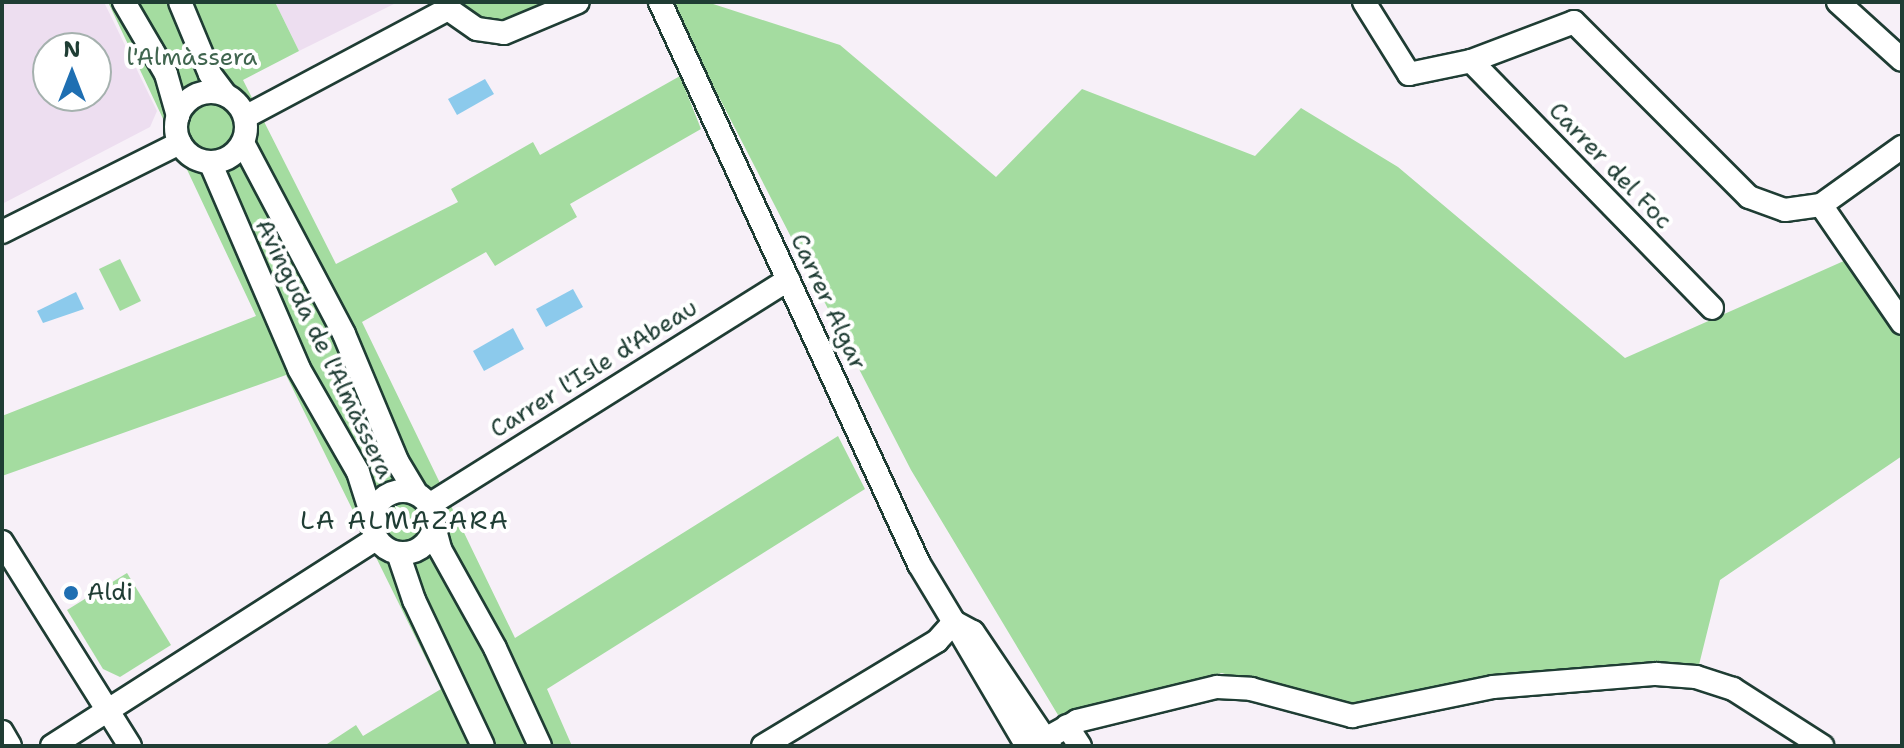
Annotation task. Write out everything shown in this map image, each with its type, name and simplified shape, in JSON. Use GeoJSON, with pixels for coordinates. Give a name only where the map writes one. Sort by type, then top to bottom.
{"type":"FeatureCollection","features":[{"type":"Feature","properties":{"kind":"street"},"geometry":{"type":"LineString","coordinates":[[124,2],[166,74],[178,116],[180,143],[189,154],[210,162],[232,155],[243,143],[245,117],[210,74],[180,2]]}},
{"type":"Feature","properties":{"kind":"street"},"geometry":{"type":"LineString","coordinates":[[245,117],[447,6],[477,29],[504,33],[578,2]]}},
{"type":"Feature","properties":{"kind":"street","name":"Carrer Algar"},"geometry":{"type":"LineString","coordinates":[[660,2],[919,564],[954,622],[1041,744],[1067,726],[1173,694],[1217,687],[1251,689],[1352,716],[1509,685],[1656,674],[1696,677],[1733,689],[1822,746]]}},
{"type":"Feature","properties":{"kind":"street"},"geometry":{"type":"LineString","coordinates":[[1364,2],[1409,74],[1471,61],[1574,22],[1749,197],[1785,210],[1821,205],[1902,147]]}},
{"type":"Feature","properties":{"kind":"street"},"geometry":{"type":"LineString","coordinates":[[1838,2],[1902,60]]}},
{"type":"Feature","properties":{"kind":"street","name":"Carrer del Foc"},"geometry":{"type":"LineString","coordinates":[[1471,61],[1712,308]]}},
{"type":"Feature","properties":{"kind":"street"},"geometry":{"type":"LineString","coordinates":[[178,116],[191,98],[205,92],[226,95]]}},
{"type":"Feature","properties":{"kind":"street"},"geometry":{"type":"LineString","coordinates":[[2,232],[180,143]]}},
{"type":"Feature","properties":{"kind":"street","name":"Avinguda de l'Almàssera"},"geometry":{"type":"LineString","coordinates":[[243,143],[344,334],[397,461],[426,508],[440,549],[495,648],[540,746]]}},
{"type":"Feature","properties":{"kind":"street","name":"Avinguda de l'Almàssera"},"geometry":{"type":"LineString","coordinates":[[210,162],[271,309],[340,448],[358,472],[372,516]]}},
{"type":"Feature","properties":{"kind":"street"},"geometry":{"type":"LineString","coordinates":[[1821,205],[1902,323]]}},
{"type":"Feature","properties":{"kind":"street","name":"Carrer l'Isle d'Abeau"},"geometry":{"type":"LineString","coordinates":[[426,508],[788,280]]}},
{"type":"Feature","properties":{"kind":"street"},"geometry":{"type":"LineString","coordinates":[[398,553],[426,543],[426,508],[393,492],[372,516],[376,539],[398,553],[414,600],[483,746]]}},
{"type":"Feature","properties":{"kind":"street"},"geometry":{"type":"LineString","coordinates":[[52,746],[376,539]]}},
{"type":"Feature","properties":{"kind":"street"},"geometry":{"type":"LineString","coordinates":[[2,542],[130,746]]}},
{"type":"Feature","properties":{"kind":"street"},"geometry":{"type":"LineString","coordinates":[[763,746],[937,641],[954,622]]}},
{"type":"Feature","properties":{"kind":"street"},"geometry":{"type":"LineString","coordinates":[[1067,726],[1080,746]]}},
{"type":"Feature","properties":{"kind":"street"},"geometry":{"type":"LineString","coordinates":[[2,732],[10,746]]}},
{"type":"Feature","properties":{"kind":"shaded area"},"geometry":{"type":"Polygon","coordinates":[[[2,2],[104,2],[157,111],[150,127],[2,204],[2,2]]]}},
{"type":"Feature","properties":{"kind":"shaded area"},"geometry":{"type":"Polygon","coordinates":[[[275,2],[398,2],[299,51],[275,2]]]}},
{"type":"Feature","properties":{"kind":"green space","name":"l'Almàssera"},"geometry":{"type":"Polygon","coordinates":[[[108,2],[275,2],[299,51],[243,80],[336,264],[458,202],[451,189],[533,142],[540,155],[680,76],[701,129],[570,204],[577,217],[495,266],[486,252],[362,322],[515,638],[838,436],[865,489],[547,689],[572,746],[324,746],[356,725],[363,736],[441,689],[286,375],[2,476],[2,416],[256,316],[108,2]]]}},
{"type":"Feature","properties":{"kind":"green space"},"geometry":{"type":"Polygon","coordinates":[[[446,2],[578,2],[504,33],[446,2]]]}},
{"type":"Feature","properties":{"kind":"green space"},"geometry":{"type":"Polygon","coordinates":[[[670,2],[707,2],[840,45],[996,177],[1082,89],[1255,156],[1301,108],[1398,167],[1625,358],[1846,260],[1902,333],[1902,456],[1720,580],[1696,677],[1493,687],[1352,716],[1222,673],[1058,715],[911,470],[670,2]]]}},
{"type":"Feature","properties":{"kind":"green space"},"geometry":{"type":"Polygon","coordinates":[[[120,259],[141,301],[120,311],[99,269],[120,259]]]}},
{"type":"Feature","properties":{"kind":"green space"},"geometry":{"type":"Polygon","coordinates":[[[127,573],[171,645],[120,677],[103,669],[67,610],[127,573]]]}},
{"type":"Feature","properties":{"kind":"water"},"geometry":{"type":"Polygon","coordinates":[[[485,79],[494,94],[457,115],[448,99],[485,79]]]}},
{"type":"Feature","properties":{"kind":"water"},"geometry":{"type":"Polygon","coordinates":[[[573,289],[583,307],[546,327],[536,309],[573,289]]]}},
{"type":"Feature","properties":{"kind":"water"},"geometry":{"type":"Polygon","coordinates":[[[76,292],[84,309],[43,323],[37,311],[76,292]]]}},
{"type":"Feature","properties":{"kind":"water"},"geometry":{"type":"Polygon","coordinates":[[[513,328],[524,349],[484,371],[473,351],[513,328]]]}},
{"type":"Feature","properties":{"kind":"place","name":"Aldi"},"geometry":{"type":"Point","coordinates":[71,593]}},
{"type":"Feature","properties":{"kind":"district","name":"LA ALMAZARA"},"geometry":{"type":"Point","coordinates":[405,520]}}]}
